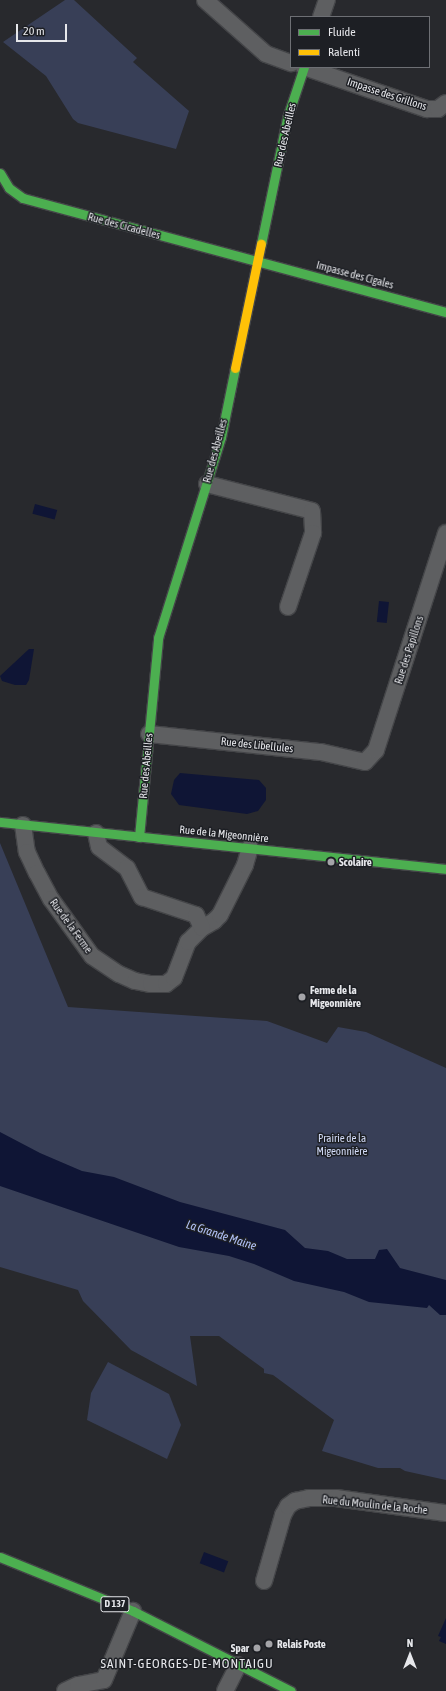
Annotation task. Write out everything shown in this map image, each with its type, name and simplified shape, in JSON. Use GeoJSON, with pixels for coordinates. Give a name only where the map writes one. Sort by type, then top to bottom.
{"type":"FeatureCollection","features":[{"type":"Feature","properties":{"kind":"street"},"geometry":{"type":"LineString","coordinates":[[205,0],[266,54],[290,63]]}},
{"type":"Feature","properties":{"kind":"street"},"geometry":{"type":"LineString","coordinates":[[321,16],[327,0]]}},
{"type":"Feature","properties":{"kind":"street","name":"Rue des Abeilles"},"geometry":{"type":"LineString","coordinates":[[139,837],[158,638],[221,437],[287,118],[303,68]]}},
{"type":"Feature","properties":{"kind":"street","name":"Impasse des Grillons"},"geometry":{"type":"LineString","coordinates":[[306,68],[427,109],[438,109],[446,103]]}},
{"type":"Feature","properties":{"kind":"street","name":"Rue des Cicadelles"},"geometry":{"type":"LineString","coordinates":[[0,173],[9,188],[23,198],[258,261]]}},
{"type":"Feature","properties":{"kind":"street","name":"Impasse des Cigales"},"geometry":{"type":"LineString","coordinates":[[258,261],[446,312]]}},
{"type":"Feature","properties":{"kind":"street"},"geometry":{"type":"LineString","coordinates":[[207,484],[312,511],[313,533],[288,607]]}},
{"type":"Feature","properties":{"kind":"street","name":"Rue des Papillons"},"geometry":{"type":"LineString","coordinates":[[365,762],[376,750],[446,533]]}},
{"type":"Feature","properties":{"kind":"street","name":"Rue des Libellules"},"geometry":{"type":"LineString","coordinates":[[149,734],[321,752],[365,762]]}},
{"type":"Feature","properties":{"kind":"street","name":"Rue de la Migeonnière"},"geometry":{"type":"LineString","coordinates":[[0,822],[446,869]]}},
{"type":"Feature","properties":{"kind":"street","name":"Rue de la Ferme"},"geometry":{"type":"LineString","coordinates":[[23,825],[28,852],[51,898],[92,956],[119,974],[135,981],[151,984],[166,984],[174,978],[188,942],[202,928],[214,921],[220,915],[245,864],[250,848]]}},
{"type":"Feature","properties":{"kind":"street"},"geometry":{"type":"LineString","coordinates":[[96,833],[99,847],[127,868],[133,876],[142,897],[196,915],[202,928]]}},
{"type":"Feature","properties":{"kind":"street","name":"Rue du Moulin de la Roche"},"geometry":{"type":"LineString","coordinates":[[264,1580],[283,1515],[288,1506],[295,1501],[309,1498],[336,1498],[446,1513]]}},
{"type":"Feature","properties":{"kind":"street","name":"D 137"},"geometry":{"type":"LineString","coordinates":[[0,1557],[133,1610],[291,1691]]}},
{"type":"Feature","properties":{"kind":"street"},"geometry":{"type":"LineString","coordinates":[[64,1691],[78,1685],[104,1680],[133,1610]]}},
{"type":"Feature","properties":{"kind":"street"},"geometry":{"type":"LineString","coordinates":[[224,1691],[238,1665]]}},
{"type":"Feature","properties":{"kind":"green space"},"geometry":{"type":"Polygon","coordinates":[[[65,0],[74,0],[137,58],[133,62],[189,111],[176,149],[78,123],[73,119],[46,76],[3,42],[65,0]]]}},
{"type":"Feature","properties":{"kind":"green space","name":"Prairie de la Migeonnière"},"geometry":{"type":"Polygon","coordinates":[[[0,843],[68,1007],[267,1021],[327,1043],[338,1027],[366,1032],[446,1068],[446,1480],[405,1471],[400,1468],[378,1468],[322,1451],[334,1420],[273,1375],[264,1373],[264,1369],[219,1336],[190,1336],[197,1386],[131,1350],[83,1301],[78,1290],[0,1267],[0,843]]]}},
{"type":"Feature","properties":{"kind":"green space"},"geometry":{"type":"Polygon","coordinates":[[[108,1362],[169,1394],[181,1425],[167,1459],[87,1420],[91,1393],[108,1362]]]}},
{"type":"Feature","properties":{"kind":"water"},"geometry":{"type":"Polygon","coordinates":[[[35,504],[57,510],[55,520],[32,514],[35,504]]]}},
{"type":"Feature","properties":{"kind":"water"},"geometry":{"type":"Polygon","coordinates":[[[379,601],[389,602],[387,623],[377,622],[379,601]]]}},
{"type":"Feature","properties":{"kind":"water"},"geometry":{"type":"Polygon","coordinates":[[[29,649],[34,649],[29,680],[26,685],[15,685],[2,681],[0,676],[29,649]]]}},
{"type":"Feature","properties":{"kind":"water"},"geometry":{"type":"Polygon","coordinates":[[[180,773],[259,780],[266,788],[266,800],[258,811],[247,814],[179,805],[171,794],[174,780],[180,773]]]}},
{"type":"Feature","properties":{"kind":"water","name":"La Grande Maine"},"geometry":{"type":"Polygon","coordinates":[[[0,1132],[40,1153],[82,1171],[114,1177],[180,1202],[285,1230],[305,1248],[328,1251],[347,1259],[375,1259],[379,1250],[387,1249],[400,1268],[446,1280],[446,1315],[440,1315],[429,1305],[427,1308],[369,1302],[344,1292],[294,1281],[254,1264],[229,1256],[179,1247],[0,1186],[0,1132]]]}},
{"type":"Feature","properties":{"kind":"water"},"geometry":{"type":"Polygon","coordinates":[[[204,1552],[228,1561],[224,1573],[200,1563],[204,1552]]]}},
{"type":"Feature","properties":{"kind":"water"},"geometry":{"type":"Polygon","coordinates":[[[446,1618],[446,1644],[439,1641],[441,1637],[438,1636],[446,1618]]]}},
{"type":"Feature","properties":{"kind":"traffic: fast"},"geometry":{"type":"LineString","coordinates":[[261,244],[287,118],[304,68]]}},
{"type":"Feature","properties":{"kind":"traffic: fast"},"geometry":{"type":"LineString","coordinates":[[0,173],[9,188],[23,198],[446,312]]}},
{"type":"Feature","properties":{"kind":"traffic: fast"},"geometry":{"type":"LineString","coordinates":[[139,837],[158,638],[221,437],[235,368]]}},
{"type":"Feature","properties":{"kind":"traffic: fast"},"geometry":{"type":"LineString","coordinates":[[0,822],[446,869]]}},
{"type":"Feature","properties":{"kind":"traffic: fast"},"geometry":{"type":"LineString","coordinates":[[0,1557],[133,1611],[291,1691]]}},
{"type":"Feature","properties":{"kind":"traffic: slow"},"geometry":{"type":"LineString","coordinates":[[235,368],[261,244]]}},
{"type":"Feature","properties":{"kind":"place","name":"Scolaire"},"geometry":{"type":"Point","coordinates":[331,862]}},
{"type":"Feature","properties":{"kind":"place","name":"Ferme de la Migeonnière"},"geometry":{"type":"Point","coordinates":[302,997]}},
{"type":"Feature","properties":{"kind":"place","name":"Relais Poste"},"geometry":{"type":"Point","coordinates":[269,1644]}},
{"type":"Feature","properties":{"kind":"place","name":"Spar"},"geometry":{"type":"Point","coordinates":[257,1648]}},
{"type":"Feature","properties":{"kind":"district","name":"SAINT-GEORGES-DE-MONTAIGU"},"geometry":{"type":"Point","coordinates":[187,1664]}}]}
